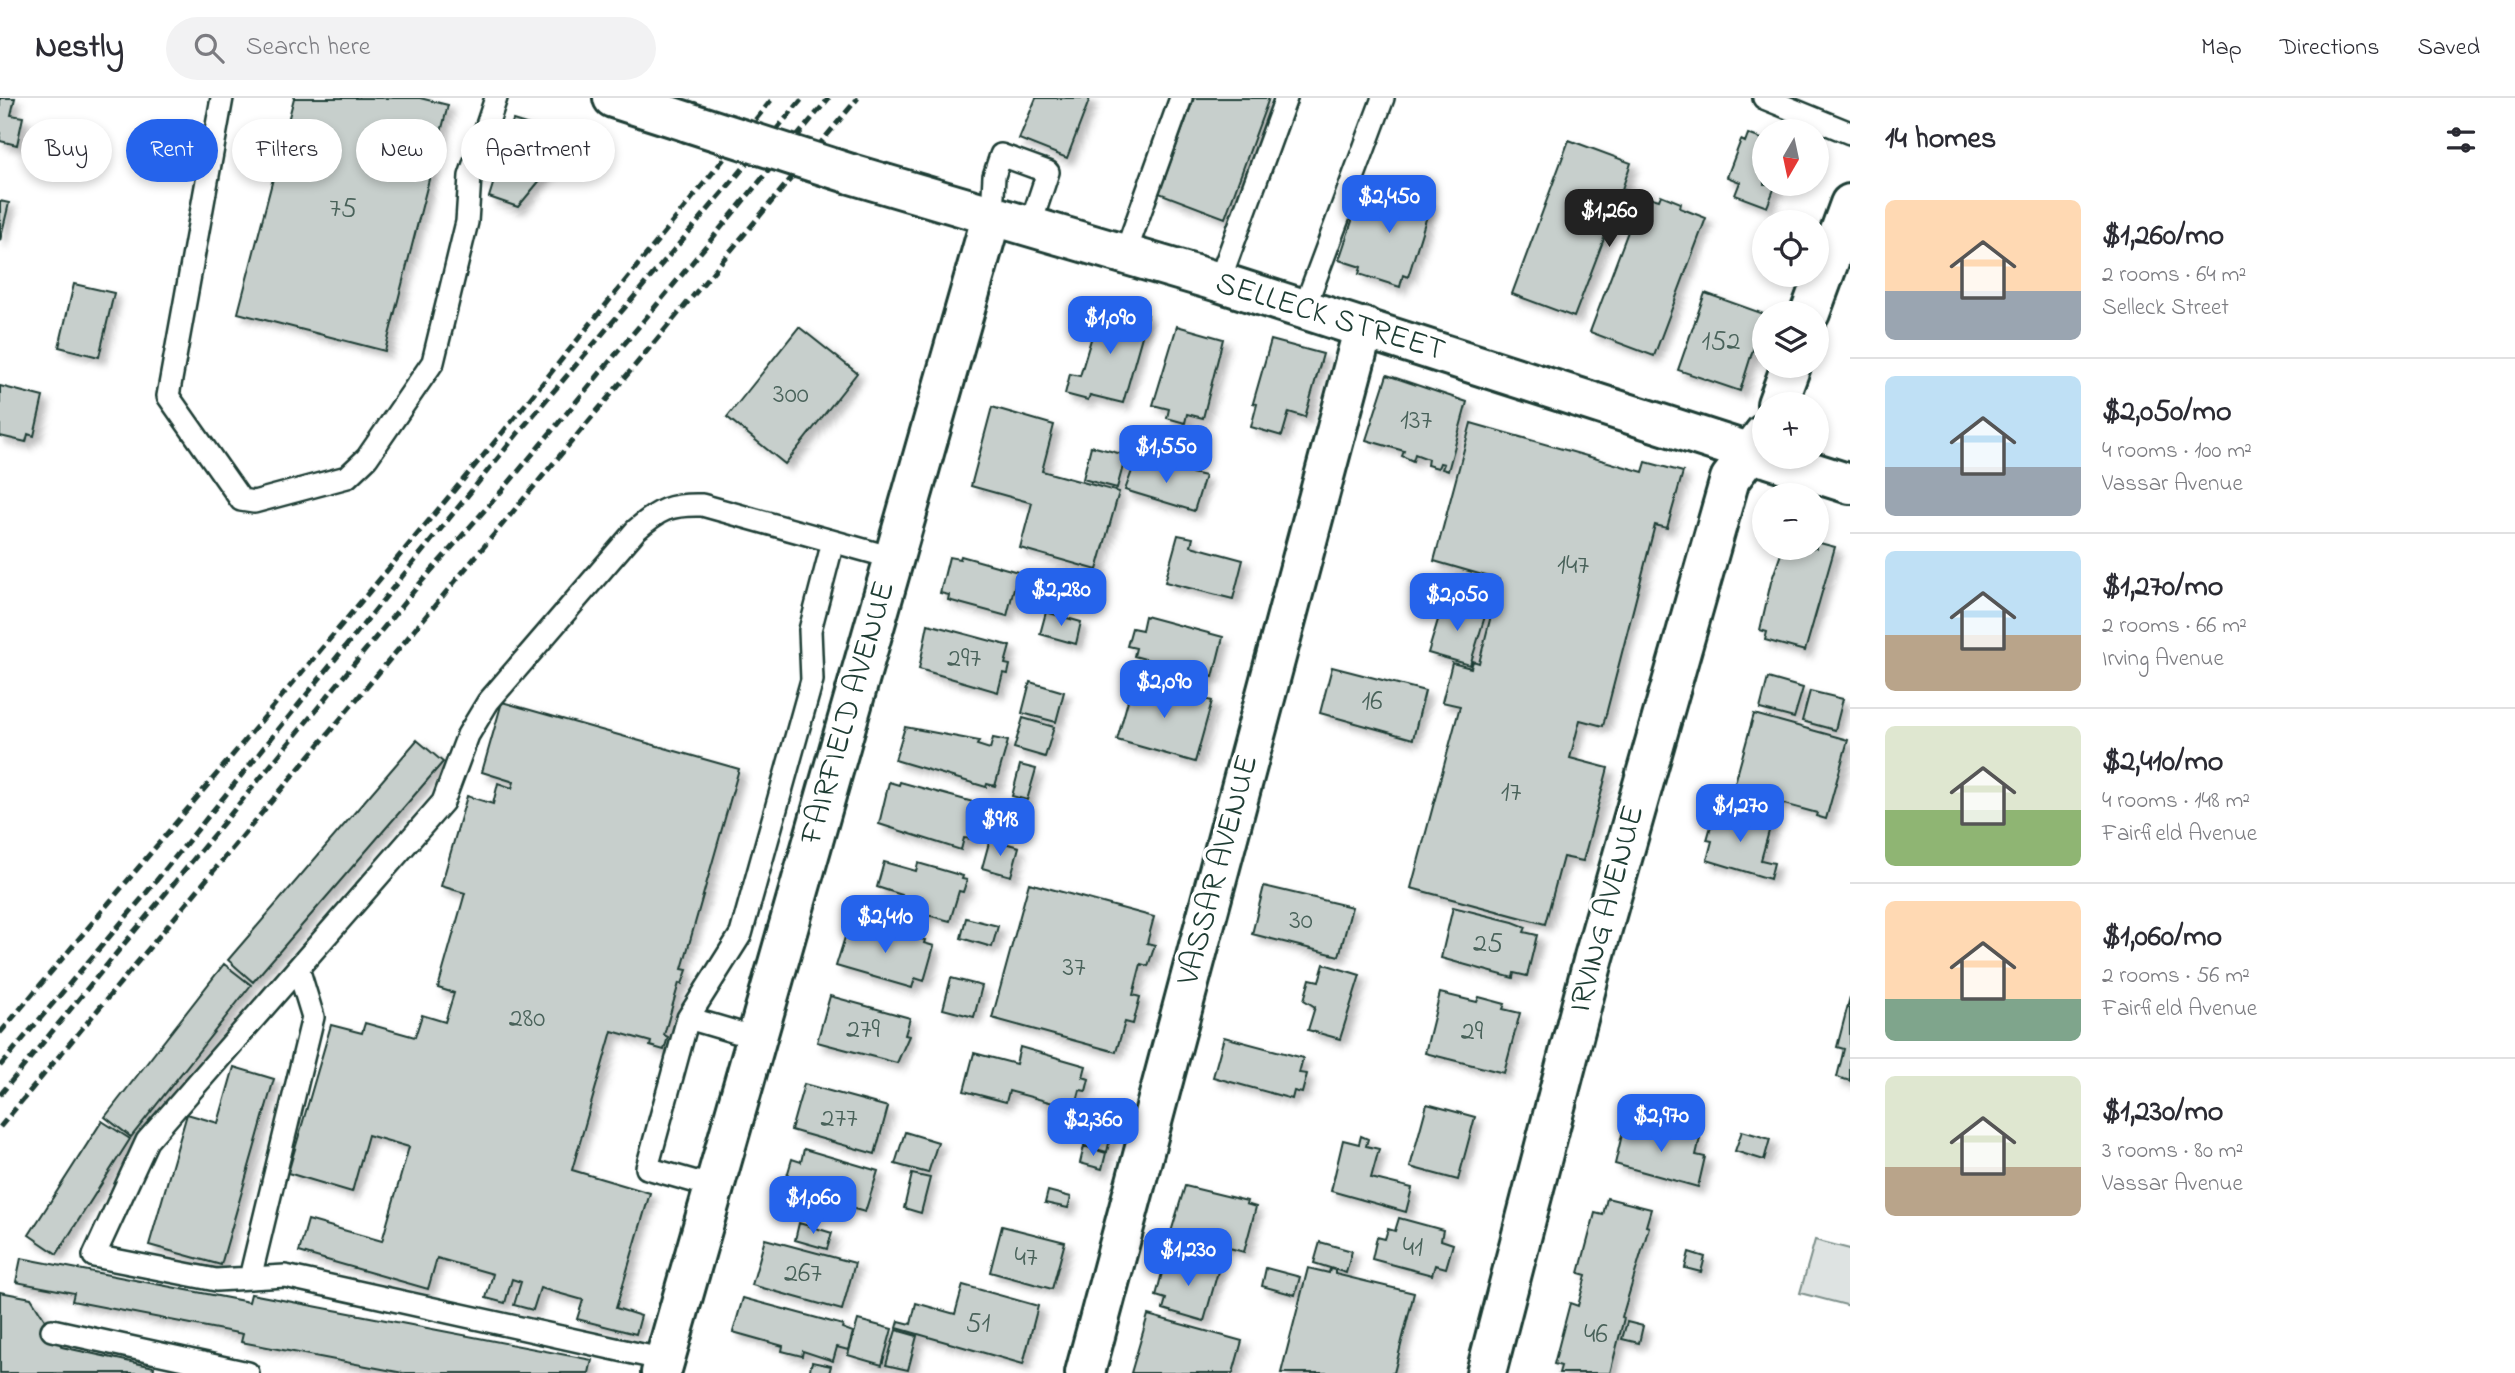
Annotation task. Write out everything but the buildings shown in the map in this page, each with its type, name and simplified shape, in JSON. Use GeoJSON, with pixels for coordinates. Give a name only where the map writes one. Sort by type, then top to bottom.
{"type":"FeatureCollection","features":[{"type":"Feature","properties":{"kind":"main road","name":"SELLECK STREET"},"geometry":{"type":"LineString","coordinates":[[613,98],[851,174],[1219,282],[1752,447]]}},
{"type":"Feature","properties":{"kind":"main road"},"geometry":{"type":"LineString","coordinates":[[1814,301],[1850,204]]}},
{"type":"Feature","properties":{"kind":"main road","name":"FAIRFIELD AVENUE"},"geometry":{"type":"LineString","coordinates":[[663,1366],[992,215]]}},
{"type":"Feature","properties":{"kind":"main road","name":"VASSAR AVENUE"},"geometry":{"type":"LineString","coordinates":[[1084,1373],[1364,327]]}},
{"type":"Feature","properties":{"kind":"main road","name":"IRVING AVENUE"},"geometry":{"type":"LineString","coordinates":[[1486,1373],[1594,957],[1730,479],[1752,458]]}},
{"type":"Feature","properties":{"kind":"main road","name":"SELLECK STREET"},"geometry":{"type":"LineString","coordinates":[[1811,469],[1850,484]]}},
{"type":"Feature","properties":{"kind":"lane"},"geometry":{"type":"LineString","coordinates":[[222,98],[168,396],[242,500],[254,502],[347,477],[366,458],[433,362],[467,222],[470,176],[496,98]]}},
{"type":"Feature","properties":{"kind":"lane"},"geometry":{"type":"LineString","coordinates":[[1125,254],[1181,98]]}},
{"type":"Feature","properties":{"kind":"lane"},"geometry":{"type":"LineString","coordinates":[[1219,282],[1286,98]]}},
{"type":"Feature","properties":{"kind":"lane"},"geometry":{"type":"LineString","coordinates":[[1304,309],[1383,98]]}},
{"type":"Feature","properties":{"kind":"lane"},"geometry":{"type":"LineString","coordinates":[[1764,98],[1850,133]]}},
{"type":"Feature","properties":{"kind":"lane"},"geometry":{"type":"LineString","coordinates":[[992,215],[994,176],[1002,155],[1048,172],[1030,226]]}},
{"type":"Feature","properties":{"kind":"lane"},"geometry":{"type":"LineString","coordinates":[[663,1366],[285,1276],[216,1280],[94,1256],[147,1142],[443,802],[468,735],[488,702],[636,530],[657,512],[679,504],[702,505],[893,558]]}},
{"type":"Feature","properties":{"kind":"lane"},"geometry":{"type":"LineString","coordinates":[[714,1187],[647,1168],[688,1018],[741,934],[812,680],[810,630],[833,542]]}},
{"type":"Feature","properties":{"kind":"lane"},"geometry":{"type":"LineString","coordinates":[[250,1278],[313,1017],[298,968]]}},
{"type":"Feature","properties":{"kind":"lane"},"geometry":{"type":"LineString","coordinates":[[688,1018],[756,1038]]}},
{"type":"Feature","properties":{"kind":"lane"},"geometry":{"type":"LineString","coordinates":[[52,1330],[248,1373]]}},
{"type":"Feature","properties":{"kind":"shaded area"},"geometry":{"type":"Polygon","coordinates":[[[1815,1240],[1850,1249],[1850,1306],[1800,1293],[1815,1240]]]}},
{"type":"Feature","properties":{"kind":"railway"},"geometry":{"type":"LineString","coordinates":[[0,1033],[503,432],[773,98]]}},
{"type":"Feature","properties":{"kind":"railway"},"geometry":{"type":"LineString","coordinates":[[0,1066],[143,897],[519,432],[803,98]]}},
{"type":"Feature","properties":{"kind":"railway"},"geometry":{"type":"LineString","coordinates":[[0,1095],[422,581],[506,486],[829,98]]}},
{"type":"Feature","properties":{"kind":"railway"},"geometry":{"type":"LineString","coordinates":[[0,1127],[858,98]]}}]}
